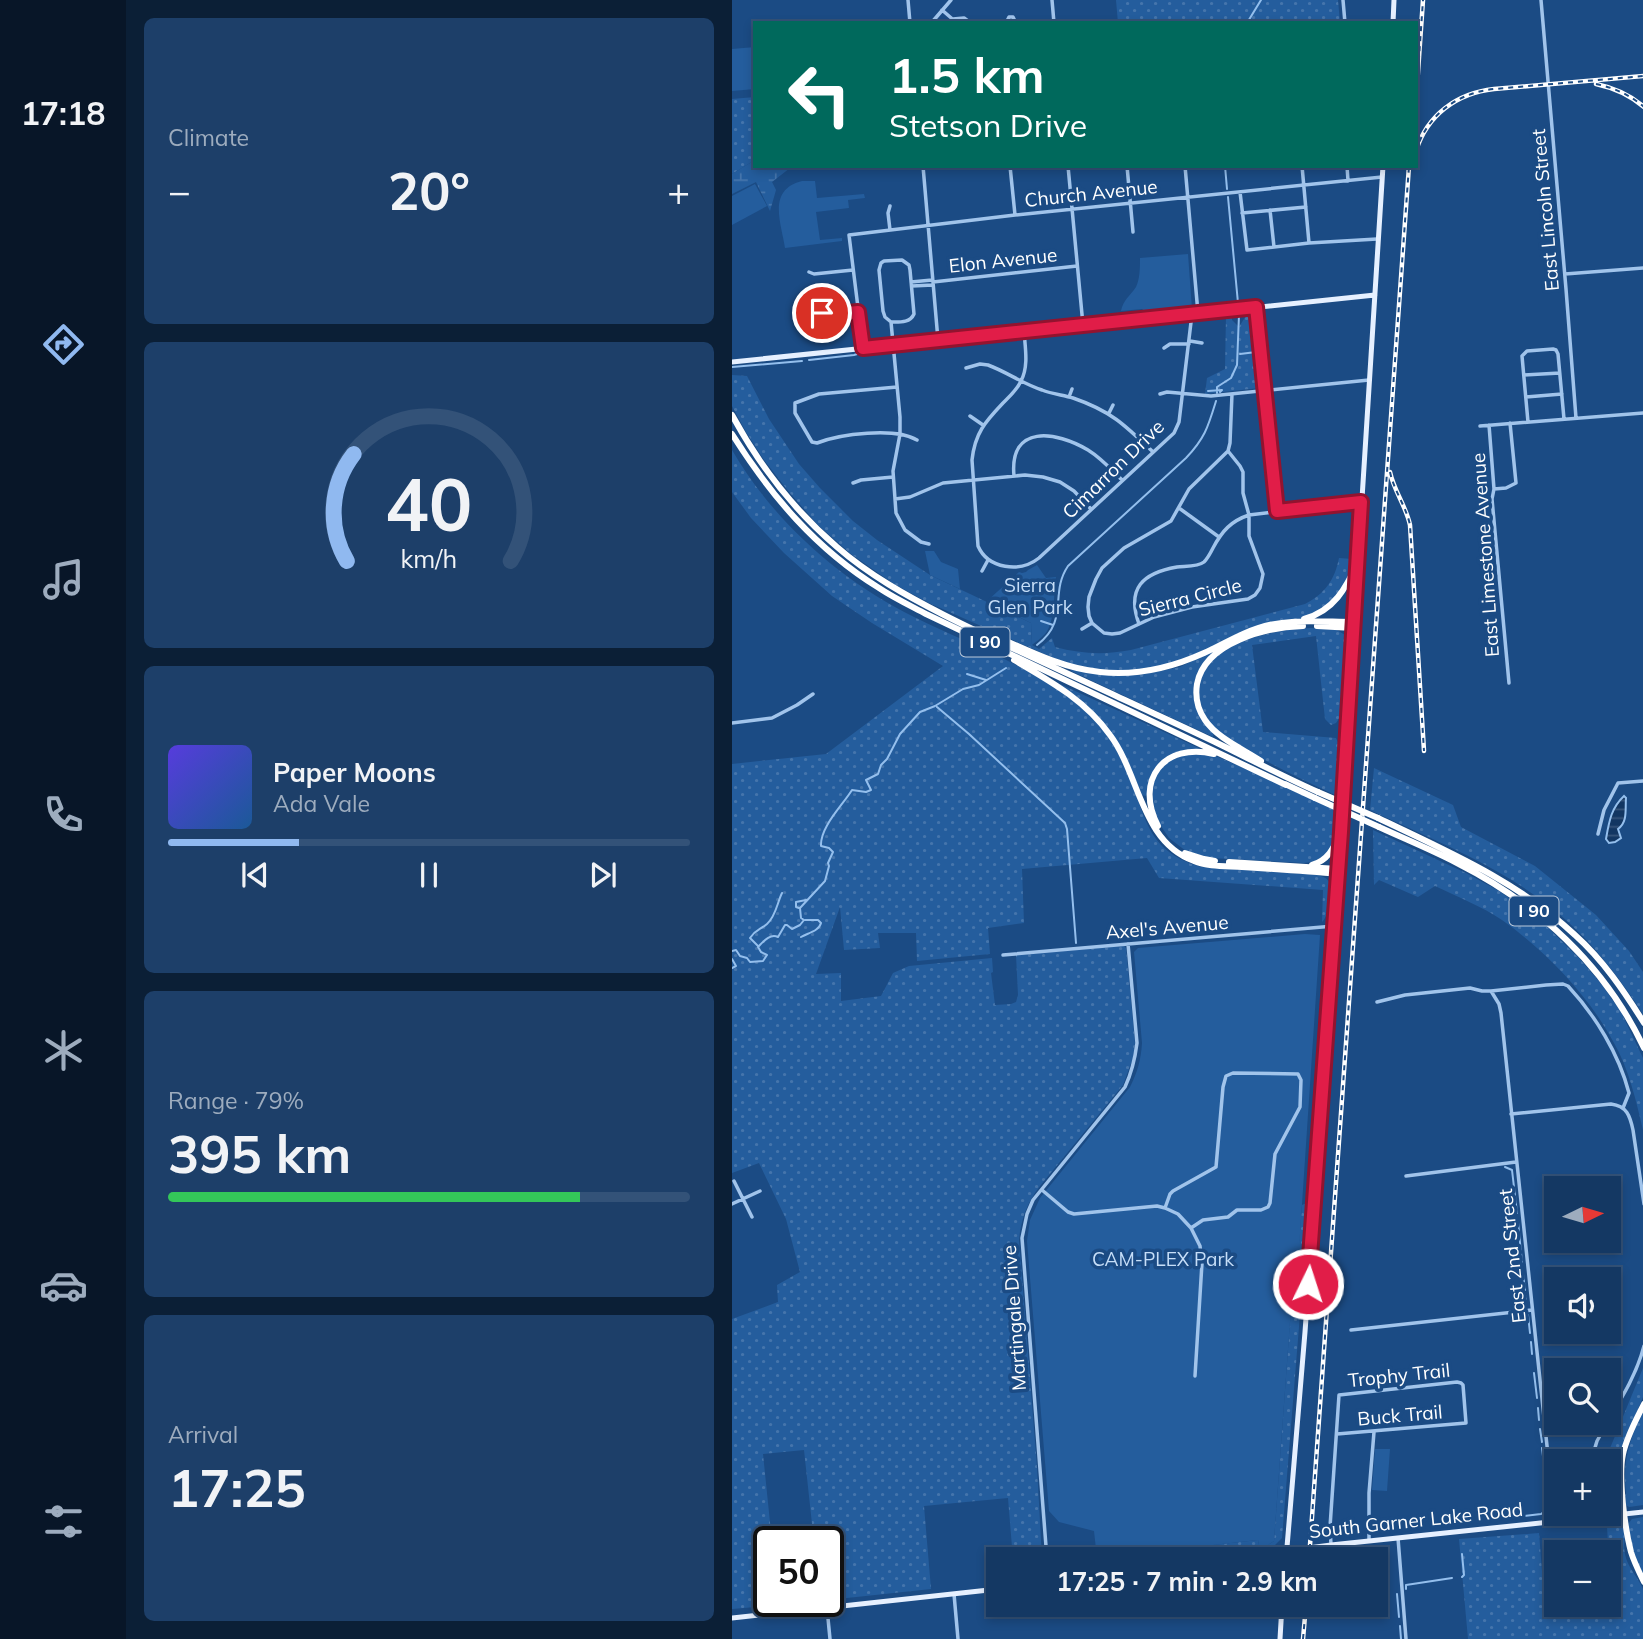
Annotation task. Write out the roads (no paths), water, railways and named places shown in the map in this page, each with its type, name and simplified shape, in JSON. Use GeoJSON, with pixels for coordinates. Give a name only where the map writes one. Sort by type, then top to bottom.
{"type":"FeatureCollection","features":[{"type":"Feature","properties":{"kind":"highway","name":"I 90"},"geometry":{"type":"LineString","coordinates":[[732,415],[779,487],[810,522],[866,570],[920,603],[1211,740],[1287,782]]}},
{"type":"Feature","properties":{"kind":"highway","name":"I 90"},"geometry":{"type":"LineString","coordinates":[[732,434],[786,510],[824,547],[879,589],[926,614],[1458,863],[1498,887],[1538,914],[1570,943],[1620,1004],[1644,1048]]}},
{"type":"Feature","properties":{"kind":"highway","name":"I 90"},"geometry":{"type":"LineString","coordinates":[[1296,622],[1313,617],[1336,601],[1345,590],[1358,562]]}},
{"type":"Feature","properties":{"kind":"highway","name":"I 90"},"geometry":{"type":"LineString","coordinates":[[920,603],[1063,664],[1098,672],[1139,673],[1162,668],[1272,624],[1296,622],[1354,625]]}},
{"type":"Feature","properties":{"kind":"highway"},"geometry":{"type":"LineString","coordinates":[[1287,782],[1218,734],[1206,721],[1196,699],[1199,676],[1212,656],[1253,635],[1296,626],[1354,625]]}},
{"type":"Feature","properties":{"kind":"highway","name":"I 90"},"geometry":{"type":"LineString","coordinates":[[999,648],[1058,685],[1102,724],[1121,751],[1155,830],[1181,855],[1203,864],[1338,872]]}},
{"type":"Feature","properties":{"kind":"highway","name":"I 90"},"geometry":{"type":"LineString","coordinates":[[1287,782],[1220,756],[1187,751],[1175,755],[1160,766],[1153,776],[1150,799],[1160,829],[1185,853],[1216,861],[1306,866]]}},
{"type":"Feature","properties":{"kind":"highway","name":"I 90"},"geometry":{"type":"LineString","coordinates":[[1316,795],[1378,818],[1462,858],[1501,879],[1539,905],[1593,952],[1644,1023]]}},
{"type":"Feature","properties":{"kind":"highway"},"geometry":{"type":"LineString","coordinates":[[1306,866],[1325,860],[1341,832]]}},
{"type":"Feature","properties":{"kind":"highway"},"geometry":{"type":"LineString","coordinates":[[1306,866],[1338,872]]}},
{"type":"Feature","properties":{"kind":"highway"},"geometry":{"type":"LineString","coordinates":[[1644,1404],[1627,1439],[1622,1479],[1631,1552],[1644,1582]]}},
{"type":"Feature","properties":{"kind":"main road"},"geometry":{"type":"LineString","coordinates":[[1393,21],[1394,0]]}},
{"type":"Feature","properties":{"kind":"main road"},"geometry":{"type":"LineString","coordinates":[[1287,1547],[1341,832],[1383,168]]}},
{"type":"Feature","properties":{"kind":"main road"},"geometry":{"type":"LineString","coordinates":[[732,362],[1375,295]]}},
{"type":"Feature","properties":{"kind":"main road","name":"South Garner Lake Road"},"geometry":{"type":"LineString","coordinates":[[1621,1514],[1644,1512]]}},
{"type":"Feature","properties":{"kind":"main road","name":"South Garner Lake Road"},"geometry":{"type":"LineString","coordinates":[[1316,1547],[1544,1522]]}},
{"type":"Feature","properties":{"kind":"main road"},"geometry":{"type":"LineString","coordinates":[[844,1606],[986,1590]]}},
{"type":"Feature","properties":{"kind":"main road"},"geometry":{"type":"LineString","coordinates":[[732,1618],[753,1616]]}},
{"type":"Feature","properties":{"kind":"main road"},"geometry":{"type":"LineString","coordinates":[[1280,1639],[1281,1617]]}},
{"type":"Feature","properties":{"kind":"street"},"geometry":{"type":"LineString","coordinates":[[908,0],[910,21]]}},
{"type":"Feature","properties":{"kind":"street"},"geometry":{"type":"LineString","coordinates":[[933,21],[951,0]]}},
{"type":"Feature","properties":{"kind":"street"},"geometry":{"type":"LineString","coordinates":[[1052,0],[1054,21]]}},
{"type":"Feature","properties":{"kind":"street"},"geometry":{"type":"LineString","coordinates":[[1343,0],[1345,21]]}},
{"type":"Feature","properties":{"kind":"street","name":"East Lincoln Street"},"geometry":{"type":"LineString","coordinates":[[1541,0],[1576,418]]}},
{"type":"Feature","properties":{"kind":"street"},"geometry":{"type":"LineString","coordinates":[[943,10],[955,21]]}},
{"type":"Feature","properties":{"kind":"street"},"geometry":{"type":"LineString","coordinates":[[923,168],[938,340]]}},
{"type":"Feature","properties":{"kind":"street"},"geometry":{"type":"LineString","coordinates":[[1010,168],[1015,215]]}},
{"type":"Feature","properties":{"kind":"street"},"geometry":{"type":"LineString","coordinates":[[1068,168],[1083,325]]}},
{"type":"Feature","properties":{"kind":"street"},"geometry":{"type":"LineString","coordinates":[[1127,168],[1133,232]]}},
{"type":"Feature","properties":{"kind":"street","name":"Cimarron Drive"},"geometry":{"type":"LineString","coordinates":[[988,561],[1011,567],[1032,563],[1174,433],[1179,422],[1195,313],[1185,168]]}},
{"type":"Feature","properties":{"kind":"street"},"geometry":{"type":"LineString","coordinates":[[1302,168],[1309,243]]}},
{"type":"Feature","properties":{"kind":"street"},"geometry":{"type":"LineString","coordinates":[[1347,168],[1348,181]]}},
{"type":"Feature","properties":{"kind":"street","name":"Church Avenue"},"geometry":{"type":"LineString","coordinates":[[853,270],[849,235],[1382,177]]}},
{"type":"Feature","properties":{"kind":"street"},"geometry":{"type":"LineString","coordinates":[[1240,192],[1246,250],[1378,239]]}},
{"type":"Feature","properties":{"kind":"street"},"geometry":{"type":"LineString","coordinates":[[890,230],[888,213],[891,206]]}},
{"type":"Feature","properties":{"kind":"street"},"geometry":{"type":"LineString","coordinates":[[1242,213],[1306,207]]}},
{"type":"Feature","properties":{"kind":"street"},"geometry":{"type":"LineString","coordinates":[[1270,210],[1274,247]]}},
{"type":"Feature","properties":{"kind":"street"},"geometry":{"type":"LineString","coordinates":[[891,323],[908,321],[914,314],[909,265],[902,260],[884,261],[879,270],[883,311],[891,323],[900,417],[893,477],[896,513],[905,530],[921,542],[929,544]]}},
{"type":"Feature","properties":{"kind":"street","name":"Elon Avenue"},"geometry":{"type":"LineString","coordinates":[[911,284],[1077,266]]}},
{"type":"Feature","properties":{"kind":"street"},"geometry":{"type":"LineString","coordinates":[[1565,274],[1644,268]]}},
{"type":"Feature","properties":{"kind":"street"},"geometry":{"type":"LineString","coordinates":[[809,272],[814,274],[853,270],[863,348]]}},
{"type":"Feature","properties":{"kind":"street"},"geometry":{"type":"LineString","coordinates":[[1256,307],[1277,511]]}},
{"type":"Feature","properties":{"kind":"street"},"geometry":{"type":"LineString","coordinates":[[822,313],[828,315],[858,312]]}},
{"type":"Feature","properties":{"kind":"street"},"geometry":{"type":"LineString","coordinates":[[982,570],[988,561],[978,546],[972,480],[974,447],[983,425],[1022,381],[1026,364],[1024,331]]}},
{"type":"Feature","properties":{"kind":"street"},"geometry":{"type":"LineString","coordinates":[[1164,348],[1170,344],[1202,343]]}},
{"type":"Feature","properties":{"kind":"street"},"geometry":{"type":"LineString","coordinates":[[1528,422],[1522,356],[1524,352],[1540,350],[1556,351],[1558,354],[1564,419]]}},
{"type":"Feature","properties":{"kind":"street"},"geometry":{"type":"LineString","coordinates":[[966,368],[988,365],[1041,390],[1069,397],[1109,413],[1153,452]]}},
{"type":"Feature","properties":{"kind":"street"},"geometry":{"type":"LineString","coordinates":[[1524,375],[1560,373]]}},
{"type":"Feature","properties":{"kind":"street"},"geometry":{"type":"LineString","coordinates":[[1160,394],[1167,392],[1211,396],[1368,380]]}},
{"type":"Feature","properties":{"kind":"street"},"geometry":{"type":"LineString","coordinates":[[897,387],[819,394],[794,403],[795,413],[812,442],[889,433],[910,436],[917,440]]}},
{"type":"Feature","properties":{"kind":"street"},"geometry":{"type":"LineString","coordinates":[[1069,397],[1072,389]]}},
{"type":"Feature","properties":{"kind":"street"},"geometry":{"type":"LineString","coordinates":[[1082,629],[1092,623],[1089,616],[1089,597],[1102,568],[1124,548],[1171,521],[1189,489],[1228,452],[1232,394]]}},
{"type":"Feature","properties":{"kind":"street"},"geometry":{"type":"LineString","coordinates":[[1525,397],[1562,394]]}},
{"type":"Feature","properties":{"kind":"street"},"geometry":{"type":"LineString","coordinates":[[1109,413],[1113,405]]}},
{"type":"Feature","properties":{"kind":"street"},"geometry":{"type":"LineString","coordinates":[[1480,426],[1644,412]]}},
{"type":"Feature","properties":{"kind":"street"},"geometry":{"type":"LineString","coordinates":[[970,416],[983,425]]}},
{"type":"Feature","properties":{"kind":"street"},"geometry":{"type":"LineString","coordinates":[[1494,489],[1506,488],[1516,482],[1510,424]]}},
{"type":"Feature","properties":{"kind":"street","name":"East Limestone Avenue"},"geometry":{"type":"LineString","coordinates":[[1489,425],[1494,489],[1492,499],[1509,683]]}},
{"type":"Feature","properties":{"kind":"street"},"geometry":{"type":"LineString","coordinates":[[1014,476],[1013,458],[1018,447],[1028,438],[1039,435],[1073,442],[1090,451],[1122,480]]}},
{"type":"Feature","properties":{"kind":"street","name":"Sierra Circle"},"geometry":{"type":"LineString","coordinates":[[1092,623],[1104,633],[1120,633],[1154,617],[1192,607],[1241,601],[1255,595],[1260,588],[1263,574],[1249,536],[1243,472],[1228,452]]}},
{"type":"Feature","properties":{"kind":"street"},"geometry":{"type":"LineString","coordinates":[[895,499],[910,497],[944,483],[1025,475],[1060,482],[1074,491],[1091,509]]}},
{"type":"Feature","properties":{"kind":"street"},"geometry":{"type":"LineString","coordinates":[[853,483],[893,477]]}},
{"type":"Feature","properties":{"kind":"street"},"geometry":{"type":"LineString","coordinates":[[1139,624],[1135,612],[1138,586],[1153,573],[1204,562],[1226,527],[1233,522],[1249,515],[1361,502]]}},
{"type":"Feature","properties":{"kind":"street"},"geometry":{"type":"LineString","coordinates":[[1179,508],[1219,537]]}},
{"type":"Feature","properties":{"kind":"street"},"geometry":{"type":"LineString","coordinates":[[1210,555],[1216,558]]}},
{"type":"Feature","properties":{"kind":"street"},"geometry":{"type":"LineString","coordinates":[[732,723],[772,718],[813,694]]}},
{"type":"Feature","properties":{"kind":"street"},"geometry":{"type":"LineString","coordinates":[[1598,834],[1604,810],[1618,783],[1644,781]]}},
{"type":"Feature","properties":{"kind":"street","name":"Axel's Avenue"},"geometry":{"type":"LineString","coordinates":[[1003,955],[1334,926]]}},
{"type":"Feature","properties":{"kind":"street","name":"Martingale Drive"},"geometry":{"type":"LineString","coordinates":[[1046,1547],[1022,1238],[1033,1200],[1125,1087],[1132,1073],[1137,1043],[1128,944]]}},
{"type":"Feature","properties":{"kind":"street"},"geometry":{"type":"LineString","coordinates":[[1377,1002],[1405,995],[1470,988],[1491,991],[1546,985],[1568,986],[1593,1018],[1611,1049],[1629,1093],[1623,1108]]}},
{"type":"Feature","properties":{"kind":"street","name":"East 2nd Street"},"geometry":{"type":"LineString","coordinates":[[1491,991],[1501,1013],[1547,1449]]}},
{"type":"Feature","properties":{"kind":"street"},"geometry":{"type":"LineString","coordinates":[[1165,1208],[1173,1191],[1216,1167],[1226,1076],[1233,1073],[1298,1074],[1301,1080],[1300,1107],[1275,1154],[1268,1207],[1261,1210],[1237,1210],[1228,1217],[1203,1220],[1191,1228]]}},
{"type":"Feature","properties":{"kind":"street"},"geometry":{"type":"LineString","coordinates":[[1511,1114],[1612,1104],[1623,1108],[1631,1119],[1644,1204]]}},
{"type":"Feature","properties":{"kind":"street"},"geometry":{"type":"LineString","coordinates":[[1406,1175],[1516,1162]]}},
{"type":"Feature","properties":{"kind":"street"},"geometry":{"type":"LineString","coordinates":[[734,1181],[752,1217]]}},
{"type":"Feature","properties":{"kind":"street"},"geometry":{"type":"LineString","coordinates":[[1041,1189],[1074,1214],[1157,1206],[1178,1214],[1191,1228],[1200,1246],[1202,1263],[1195,1376]]}},
{"type":"Feature","properties":{"kind":"street"},"geometry":{"type":"LineString","coordinates":[[732,1204],[760,1191]]}},
{"type":"Feature","properties":{"kind":"street"},"geometry":{"type":"LineString","coordinates":[[1350,1330],[1532,1310]]}},
{"type":"Feature","properties":{"kind":"street"},"geometry":{"type":"LineString","coordinates":[[1621,1399],[1644,1346]]}},
{"type":"Feature","properties":{"kind":"street","name":"Trophy Trail"},"geometry":{"type":"LineString","coordinates":[[1336,1434],[1339,1395],[1461,1383],[1466,1423]]}},
{"type":"Feature","properties":{"kind":"street","name":"Buck Trail"},"geometry":{"type":"LineString","coordinates":[[1336,1434],[1466,1423]]}},
{"type":"Feature","properties":{"kind":"street"},"geometry":{"type":"LineString","coordinates":[[1369,1541],[1369,1493],[1374,1432]]}},
{"type":"Feature","properties":{"kind":"street"},"geometry":{"type":"LineString","coordinates":[[1331,1545],[1336,1434]]}},
{"type":"Feature","properties":{"kind":"street"},"geometry":{"type":"LineString","coordinates":[[1398,1538],[1406,1639]]}},
{"type":"Feature","properties":{"kind":"street"},"geometry":{"type":"LineString","coordinates":[[954,1594],[958,1639]]}},
{"type":"Feature","properties":{"kind":"street"},"geometry":{"type":"LineString","coordinates":[[828,1617],[830,1639]]}},
{"type":"Feature","properties":{"kind":"waterway"},"geometry":{"type":"LineString","coordinates":[[1248,21],[1261,0]]}},
{"type":"Feature","properties":{"kind":"waterway"},"geometry":{"type":"LineString","coordinates":[[1225,168],[1227,189]]}},
{"type":"Feature","properties":{"kind":"waterway"},"geometry":{"type":"LineString","coordinates":[[1228,197],[1238,303]]}},
{"type":"Feature","properties":{"kind":"waterway"},"geometry":{"type":"LineString","coordinates":[[1217,393],[1217,387],[1231,378],[1237,365],[1239,315]]}},
{"type":"Feature","properties":{"kind":"waterway"},"geometry":{"type":"LineString","coordinates":[[809,360],[864,352]]}},
{"type":"Feature","properties":{"kind":"waterway"},"geometry":{"type":"LineString","coordinates":[[1240,354],[1256,352]]}},
{"type":"Feature","properties":{"kind":"waterway"},"geometry":{"type":"LineString","coordinates":[[732,367],[802,361]]}},
{"type":"Feature","properties":{"kind":"waterway"},"geometry":{"type":"LineString","coordinates":[[1208,391],[1222,390],[1220,392]]}},
{"type":"Feature","properties":{"kind":"waterway"},"geometry":{"type":"LineString","coordinates":[[1037,645],[1053,626],[1060,587],[1068,566],[1186,458],[1205,432],[1216,401]]}},
{"type":"Feature","properties":{"kind":"waterway"},"geometry":{"type":"LineString","coordinates":[[1041,621],[1053,625]]}},
{"type":"Feature","properties":{"kind":"waterway"},"geometry":{"type":"LineString","coordinates":[[732,951],[736,950],[750,962],[763,961],[767,955],[758,947],[769,937],[778,937],[785,925],[792,929],[804,920],[801,918],[800,908],[825,881],[833,852],[821,846],[824,831],[852,790],[871,790],[866,780],[878,774],[900,734],[920,712],[963,689],[979,685],[1006,668]]}},
{"type":"Feature","properties":{"kind":"waterway"},"geometry":{"type":"LineString","coordinates":[[967,674],[986,680]]}},
{"type":"Feature","properties":{"kind":"waterway"},"geometry":{"type":"LineString","coordinates":[[937,707],[1065,823],[1076,943]]}},
{"type":"Feature","properties":{"kind":"waterway"},"geometry":{"type":"LineString","coordinates":[[758,946],[750,938],[770,921],[782,893]]}},
{"type":"Feature","properties":{"kind":"waterway"},"geometry":{"type":"LineString","coordinates":[[799,908],[796,907],[796,902],[806,900]]}},
{"type":"Feature","properties":{"kind":"waterway"},"geometry":{"type":"LineString","coordinates":[[801,937],[816,930],[821,923],[818,920],[805,920]]}},
{"type":"Feature","properties":{"kind":"waterway"},"geometry":{"type":"LineString","coordinates":[[732,959],[736,966],[732,968]]}},
{"type":"Feature","properties":{"kind":"waterway"},"geometry":{"type":"LineString","coordinates":[[1505,1167],[1512,1170],[1517,1213]]}},
{"type":"Feature","properties":{"kind":"waterway"},"geometry":{"type":"LineString","coordinates":[[1518,1222],[1522,1263]]}},
{"type":"Feature","properties":{"kind":"waterway"},"geometry":{"type":"LineString","coordinates":[[1523,1274],[1525,1290]]}},
{"type":"Feature","properties":{"kind":"waterway"},"geometry":{"type":"LineString","coordinates":[[1526,1296],[1526,1305]]}},
{"type":"Feature","properties":{"kind":"waterway"},"geometry":{"type":"LineString","coordinates":[[1528,1315],[1530,1333]]}},
{"type":"Feature","properties":{"kind":"waterway"},"geometry":{"type":"LineString","coordinates":[[1531,1342],[1532,1354]]}},
{"type":"Feature","properties":{"kind":"waterway"},"geometry":{"type":"LineString","coordinates":[[1534,1373],[1537,1398]]}},
{"type":"Feature","properties":{"kind":"waterway"},"geometry":{"type":"LineString","coordinates":[[1538,1408],[1539,1420]]}},
{"type":"Feature","properties":{"kind":"waterway"},"geometry":{"type":"LineString","coordinates":[[1540,1429],[1542,1442]]}},
{"type":"Feature","properties":{"kind":"waterway"},"geometry":{"type":"LineString","coordinates":[[1542,1448],[1544,1464]]}},
{"type":"Feature","properties":{"kind":"waterway"},"geometry":{"type":"LineString","coordinates":[[1506,1520],[1544,1512]]}},
{"type":"Feature","properties":{"kind":"waterway"},"geometry":{"type":"LineString","coordinates":[[1462,1554],[1462,1577]]}},
{"type":"Feature","properties":{"kind":"waterway"},"geometry":{"type":"LineString","coordinates":[[1406,1589],[1406,1585],[1452,1578]]}},
{"type":"Feature","properties":{"kind":"waterway"},"geometry":{"type":"LineString","coordinates":[[1397,1594],[1399,1617]]}},
{"type":"Feature","properties":{"kind":"waterway"},"geometry":{"type":"LineString","coordinates":[[1400,1626],[1401,1639]]}},
{"type":"Feature","properties":{"kind":"railway"},"geometry":{"type":"LineString","coordinates":[[1418,72],[1423,0]]}},
{"type":"Feature","properties":{"kind":"railway"},"geometry":{"type":"LineString","coordinates":[[1418,146],[1428,127],[1445,108],[1480,91],[1644,76]]}},
{"type":"Feature","properties":{"kind":"railway"},"geometry":{"type":"LineString","coordinates":[[1596,84],[1622,92],[1644,107]]}},
{"type":"Feature","properties":{"kind":"railway"},"geometry":{"type":"LineString","coordinates":[[1310,1547],[1409,168]]}},
{"type":"Feature","properties":{"kind":"railway"},"geometry":{"type":"LineString","coordinates":[[1390,472],[1410,525],[1424,751]]}},
{"type":"Feature","properties":{"kind":"railway"},"geometry":{"type":"LineString","coordinates":[[1303,1639],[1305,1617]]}},
{"type":"Feature","properties":{"kind":"park label","name":"Sierra Glen Park"},"geometry":{"type":"Point","coordinates":[1030,596]}},
{"type":"Feature","properties":{"kind":"park label","name":"CAM-PLEX Park"},"geometry":{"type":"Point","coordinates":[1163,1259]}}]}
